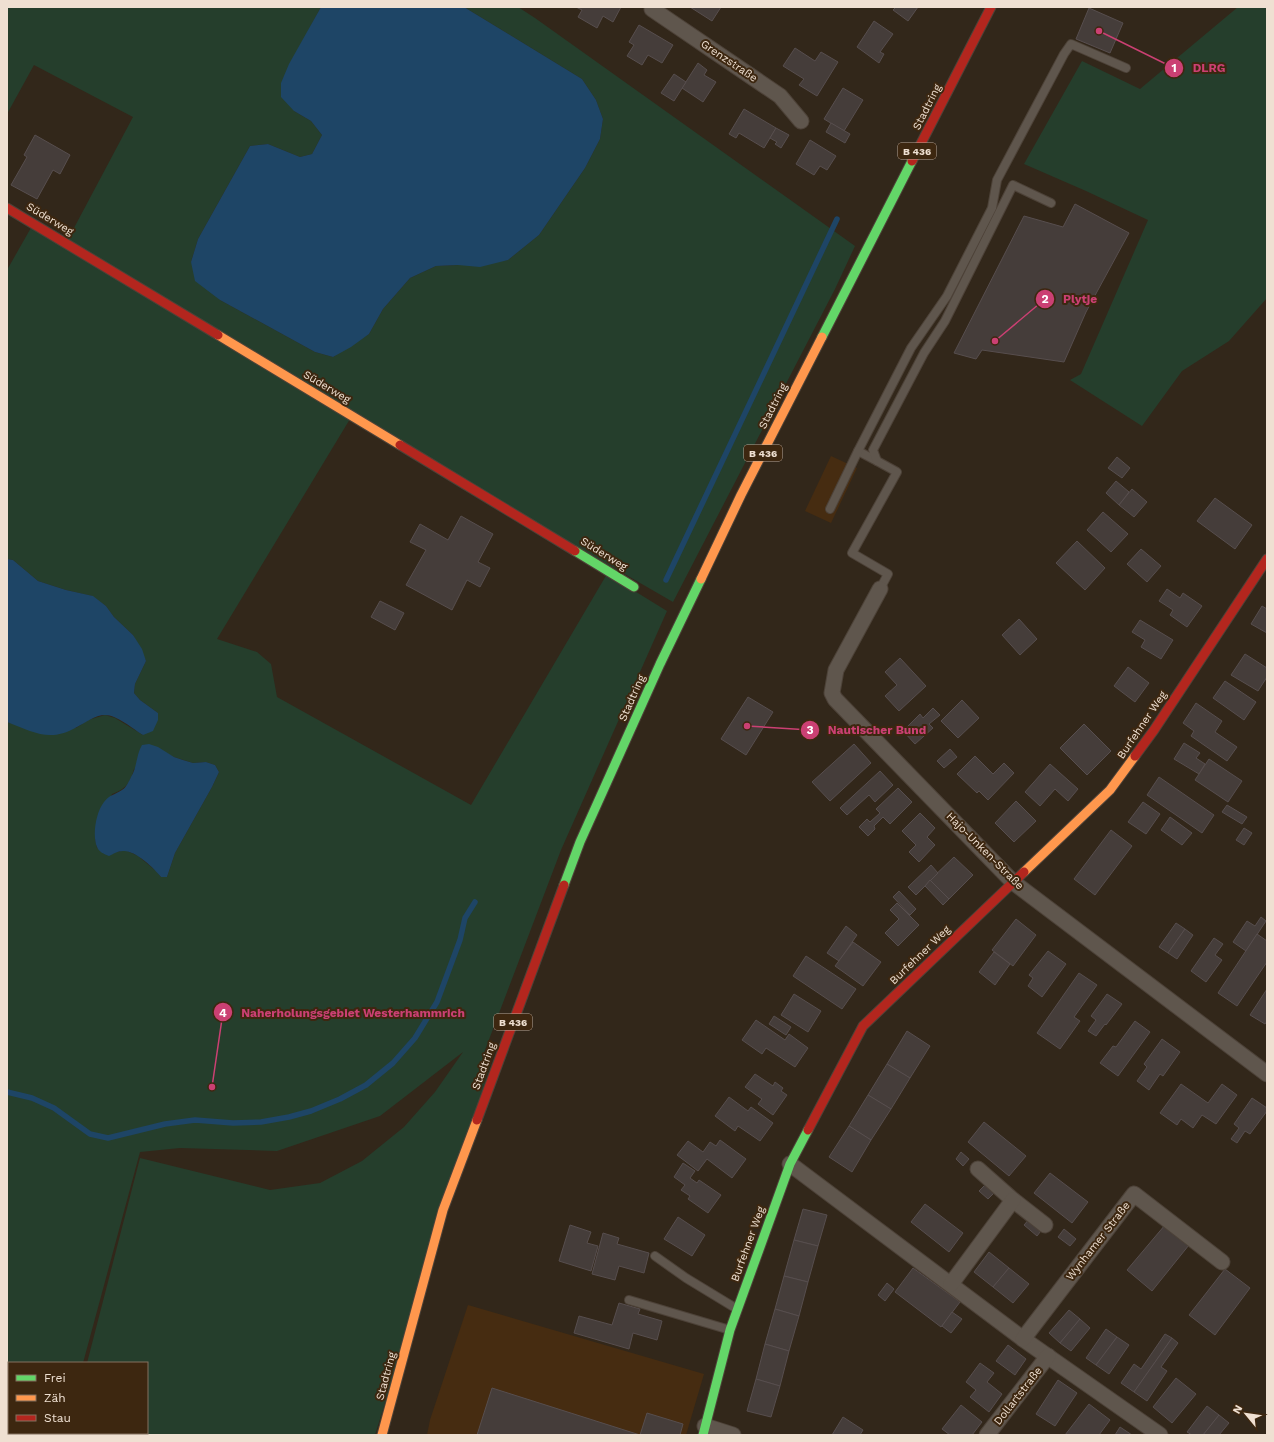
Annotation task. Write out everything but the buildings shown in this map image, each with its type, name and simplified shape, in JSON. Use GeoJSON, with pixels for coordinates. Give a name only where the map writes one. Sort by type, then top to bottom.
{"type":"FeatureCollection","features":[{"type":"Feature","properties":{"kind":"main road","name":"Stadtring"},"geometry":{"type":"LineString","coordinates":[[382,1435],[443,1210],[580,842],[660,664],[741,495],[991,7]]}},
{"type":"Feature","properties":{"kind":"main road","name":"Süderweg"},"geometry":{"type":"LineString","coordinates":[[7,208],[634,587]]}},
{"type":"Feature","properties":{"kind":"main road","name":"Burfehner Weg"},"geometry":{"type":"LineString","coordinates":[[704,1431],[730,1330],[790,1164],[863,1026],[1110,790],[1127,769],[1154,730],[1267,559]]}},
{"type":"Feature","properties":{"kind":"street","name":"Grenzstraße"},"geometry":{"type":"LineString","coordinates":[[653,7],[652,9],[780,96],[801,121]]}},
{"type":"Feature","properties":{"kind":"street","name":"Hajo-Unken-Straße"},"geometry":{"type":"LineString","coordinates":[[880,589],[836,670],[832,693],[835,699],[1014,882],[1267,1074]]}},
{"type":"Feature","properties":{"kind":"street"},"geometry":{"type":"LineString","coordinates":[[790,1164],[1023,1338],[1160,1435]]}},
{"type":"Feature","properties":{"kind":"street"},"geometry":{"type":"LineString","coordinates":[[978,1169],[1013,1200],[1045,1225]]}},
{"type":"Feature","properties":{"kind":"street","name":"Wynhamer Straße"},"geometry":{"type":"LineString","coordinates":[[1023,1338],[1134,1194],[1222,1262]]}},
{"type":"Feature","properties":{"kind":"street"},"geometry":{"type":"LineString","coordinates":[[951,1284],[1013,1200]]}},
{"type":"Feature","properties":{"kind":"street","name":"Dollartstraße"},"geometry":{"type":"LineString","coordinates":[[987,1435],[1048,1356]]}},
{"type":"Feature","properties":{"kind":"street"},"geometry":{"type":"LineString","coordinates":[[704,1431],[734,1435]]}},
{"type":"Feature","properties":{"kind":"lane"},"geometry":{"type":"LineString","coordinates":[[830,509],[911,348],[947,296],[992,208],[997,180],[1064,54],[1071,44],[1126,68]]}},
{"type":"Feature","properties":{"kind":"lane"},"geometry":{"type":"LineString","coordinates":[[877,461],[873,450],[924,353],[946,321],[1013,185],[1051,203]]}},
{"type":"Feature","properties":{"kind":"lane"},"geometry":{"type":"LineString","coordinates":[[858,451],[896,472],[852,553],[888,574],[880,589]]}},
{"type":"Feature","properties":{"kind":"lane"},"geometry":{"type":"LineString","coordinates":[[655,1256],[686,1278],[737,1309]]}},
{"type":"Feature","properties":{"kind":"lane"},"geometry":{"type":"LineString","coordinates":[[629,1300],[730,1330]]}},
{"type":"Feature","properties":{"kind":"shaded area"},"geometry":{"type":"Polygon","coordinates":[[[831,456],[857,468],[831,523],[805,511],[831,456]]]}},
{"type":"Feature","properties":{"kind":"shaded area"},"geometry":{"type":"Polygon","coordinates":[[[468,1305],[704,1374],[686,1435],[427,1435],[430,1420],[468,1305]]]}},
{"type":"Feature","properties":{"kind":"green space"},"geometry":{"type":"Polygon","coordinates":[[[7,7],[321,7],[309,29],[294,111],[311,121],[322,135],[312,154],[300,157],[268,144],[250,146],[198,239],[191,262],[220,300],[315,352],[333,357],[369,334],[383,309],[410,278],[436,266],[508,260],[539,235],[585,168],[600,139],[603,119],[596,100],[582,79],[464,7],[518,7],[855,246],[835,289],[673,602],[486,494],[353,414],[217,639],[257,652],[271,664],[277,697],[471,805],[607,574],[667,611],[561,850],[482,1058],[491,1062],[375,1435],[69,1434],[148,1434],[148,1362],[87,1362],[140,1158],[270,1190],[320,1183],[362,1161],[404,1127],[435,1092],[463,1052],[380,1116],[277,1151],[180,1148],[140,1152],[83,1362],[8,1362],[8,1434],[64,1434],[7,1435],[7,722],[13,724],[76,728],[88,720],[105,715],[115,718],[143,735],[158,713],[140,700],[134,693],[135,684],[146,661],[133,635],[114,617],[106,606],[92,596],[38,581],[13,560],[7,559],[7,270],[32,226],[66,243],[133,117],[34,65],[7,114],[7,7]],[[166,753],[134,769],[127,785],[121,790],[112,794],[95,831],[97,848],[118,852],[125,850],[138,856],[161,877],[167,877],[175,853],[219,772],[215,765],[206,762],[193,763],[166,753]]]}},
{"type":"Feature","properties":{"kind":"green space"},"geometry":{"type":"Polygon","coordinates":[[[1238,7],[1267,7],[1267,298],[1229,341],[1182,371],[1142,426],[1070,380],[1081,374],[1148,220],[1024,164],[1082,61],[1140,89],[1238,7]]]}},
{"type":"Feature","properties":{"kind":"water"},"geometry":{"type":"Polygon","coordinates":[[[321,7],[464,7],[582,79],[596,100],[603,119],[600,139],[585,168],[539,235],[508,260],[480,267],[458,265],[436,266],[410,278],[383,309],[369,334],[351,347],[333,357],[315,352],[220,300],[195,281],[191,262],[198,239],[250,146],[268,144],[300,157],[312,154],[322,135],[311,121],[294,111],[281,97],[281,83],[289,64],[321,7]]]}},
{"type":"Feature","properties":{"kind":"water"},"geometry":{"type":"Polygon","coordinates":[[[7,559],[13,560],[38,581],[66,590],[93,596],[106,606],[114,617],[133,635],[142,649],[146,661],[135,684],[134,693],[140,700],[158,713],[158,720],[153,731],[143,735],[115,717],[105,715],[94,718],[67,732],[50,735],[34,732],[7,722],[7,559]]]}},
{"type":"Feature","properties":{"kind":"water"},"geometry":{"type":"Polygon","coordinates":[[[149,744],[183,760],[193,763],[206,762],[215,765],[219,772],[175,853],[167,877],[161,877],[138,856],[128,851],[117,852],[109,856],[100,852],[95,836],[97,817],[101,806],[108,797],[122,790],[126,786],[136,766],[142,745],[149,744]]]}},
{"type":"Feature","properties":{"kind":"waterway"},"geometry":{"type":"LineString","coordinates":[[666,580],[837,219]]}},
{"type":"Feature","properties":{"kind":"waterway"},"geometry":{"type":"LineString","coordinates":[[7,1092],[32,1098],[54,1108],[90,1134],[108,1138],[165,1124],[195,1120],[233,1123],[261,1122],[311,1111],[340,1099],[366,1085],[393,1063],[415,1038],[437,1002],[460,940],[465,918],[475,902]]}},
{"type":"Feature","properties":{"kind":"traffic: fast"},"geometry":{"type":"LineString","coordinates":[[822,337],[912,161]]}},
{"type":"Feature","properties":{"kind":"traffic: fast"},"geometry":{"type":"LineString","coordinates":[[575,551],[634,587]]}},
{"type":"Feature","properties":{"kind":"traffic: fast"},"geometry":{"type":"LineString","coordinates":[[564,885],[580,842],[660,664],[701,579]]}},
{"type":"Feature","properties":{"kind":"traffic: fast"},"geometry":{"type":"LineString","coordinates":[[703,1435],[730,1330],[790,1164],[808,1130]]}},
{"type":"Feature","properties":{"kind":"traffic: slow"},"geometry":{"type":"LineString","coordinates":[[218,335],[400,445]]}},
{"type":"Feature","properties":{"kind":"traffic: slow"},"geometry":{"type":"LineString","coordinates":[[701,579],[741,495],[822,337]]}},
{"type":"Feature","properties":{"kind":"traffic: slow"},"geometry":{"type":"LineString","coordinates":[[1024,872],[1110,790],[1135,756]]}},
{"type":"Feature","properties":{"kind":"traffic: slow"},"geometry":{"type":"LineString","coordinates":[[382,1435],[443,1210],[477,1120]]}},
{"type":"Feature","properties":{"kind":"traffic: jam"},"geometry":{"type":"LineString","coordinates":[[912,161],[991,7]]}},
{"type":"Feature","properties":{"kind":"traffic: jam"},"geometry":{"type":"LineString","coordinates":[[7,208],[218,335]]}},
{"type":"Feature","properties":{"kind":"traffic: jam"},"geometry":{"type":"LineString","coordinates":[[400,445],[575,551]]}},
{"type":"Feature","properties":{"kind":"traffic: jam"},"geometry":{"type":"LineString","coordinates":[[1135,756],[1154,730],[1267,559]]}},
{"type":"Feature","properties":{"kind":"traffic: jam"},"geometry":{"type":"LineString","coordinates":[[808,1130],[863,1026],[1024,872]]}},
{"type":"Feature","properties":{"kind":"traffic: jam"},"geometry":{"type":"LineString","coordinates":[[477,1120],[564,885]]}},
{"type":"Feature","properties":{"kind":"place","name":"DLRG"},"geometry":{"type":"Point","coordinates":[1099,31]}},
{"type":"Feature","properties":{"kind":"place","name":"Plytje"},"geometry":{"type":"Point","coordinates":[995,341]}},
{"type":"Feature","properties":{"kind":"place","name":"Nautischer Bund"},"geometry":{"type":"Point","coordinates":[747,726]}},
{"type":"Feature","properties":{"kind":"place","name":"Naherholungsgebiet Westerhammrich"},"geometry":{"type":"Point","coordinates":[212,1087]}}]}
